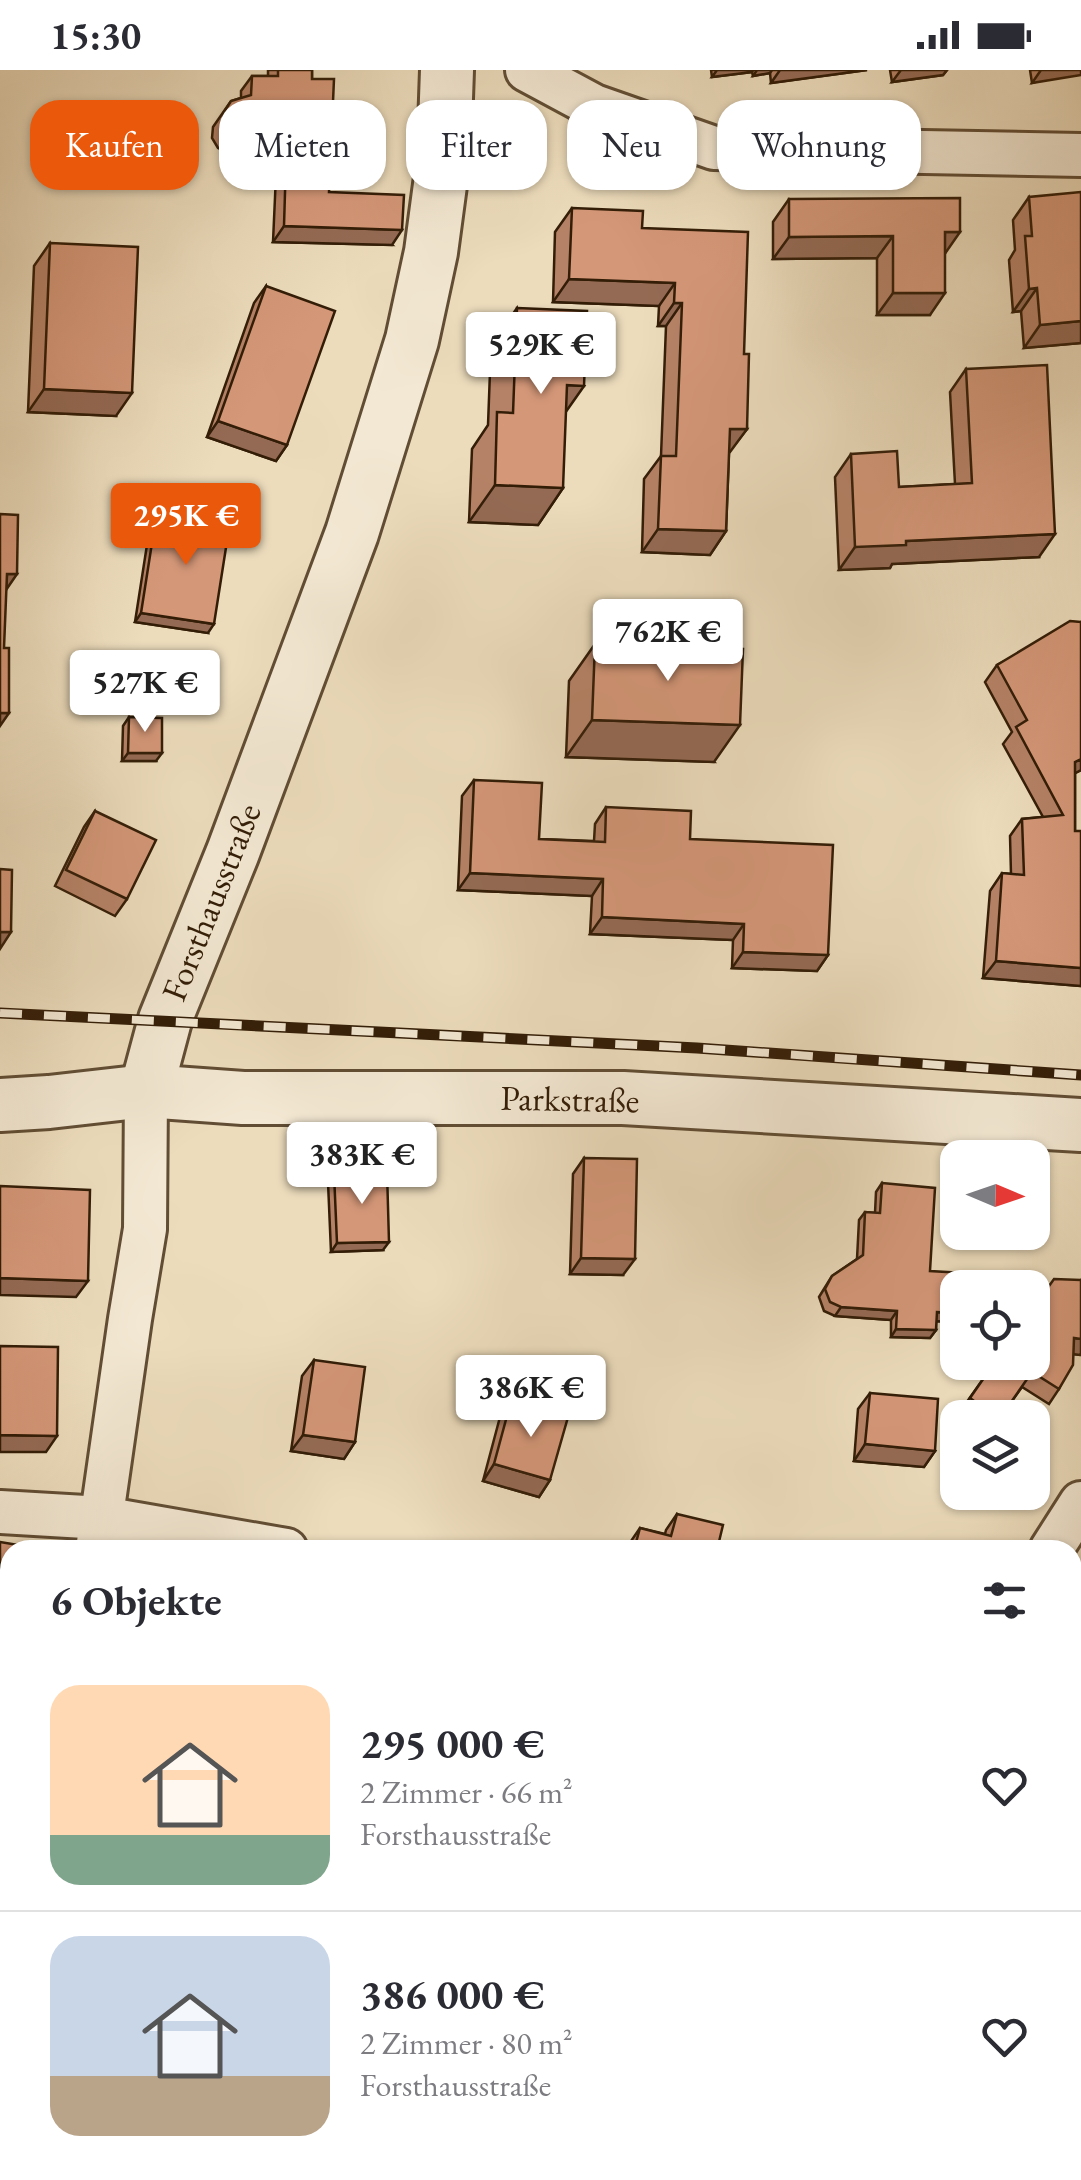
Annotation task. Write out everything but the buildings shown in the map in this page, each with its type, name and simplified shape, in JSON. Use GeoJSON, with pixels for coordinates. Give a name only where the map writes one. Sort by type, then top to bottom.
{"type":"FeatureCollection","features":[{"type":"Feature","properties":{"kind":"street","name":"Forsthausstraße"},"geometry":{"type":"LineString","coordinates":[[100,1534],[145,1229],[146,1091],[165,1020],[233,852],[352,533],[412,340],[432,252],[444,156],[447,70]]}},
{"type":"Feature","properties":{"kind":"street"},"geometry":{"type":"LineString","coordinates":[[526,70],[594,106],[714,148],[1081,155]]}},
{"type":"Feature","properties":{"kind":"street","name":"Parkstraße"},"geometry":{"type":"LineString","coordinates":[[0,1105],[146,1091],[243,1098],[623,1098],[1081,1126]]}},
{"type":"Feature","properties":{"kind":"street"},"geometry":{"type":"LineString","coordinates":[[1057,1540],[1081,1504]]}},
{"type":"Feature","properties":{"kind":"street"},"geometry":{"type":"LineString","coordinates":[[0,1512],[100,1534],[170,1540]]}},
{"type":"Feature","properties":{"kind":"railway"},"geometry":{"type":"LineString","coordinates":[[0,1013],[697,1048],[1081,1075]]}}]}
